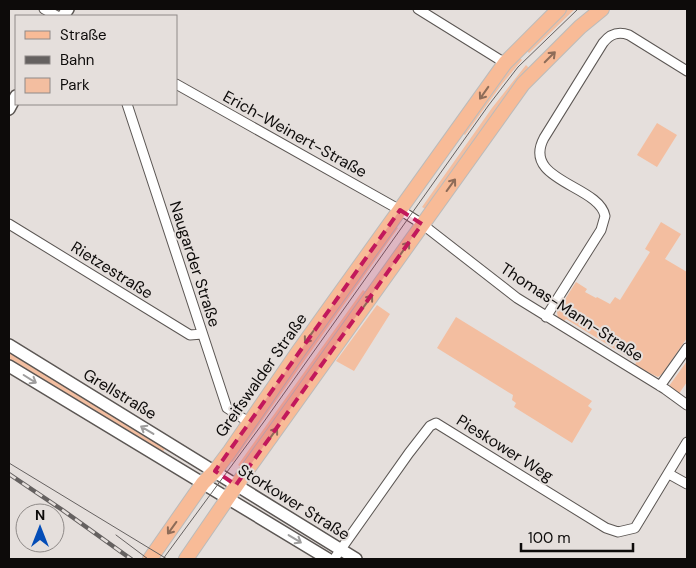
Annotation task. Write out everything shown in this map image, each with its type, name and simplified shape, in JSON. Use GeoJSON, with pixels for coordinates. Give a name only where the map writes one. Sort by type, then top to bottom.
{"type":"FeatureCollection","features":[{"type":"Feature","properties":{"kind":"main road","name":"Greifswalder Straße"},"geometry":{"type":"LineString","coordinates":[[150,559],[203,483],[215,471],[250,423],[505,63],[559,9]]}},
{"type":"Feature","properties":{"kind":"main road"},"geometry":{"type":"LineString","coordinates":[[186,559],[523,84],[580,27],[602,9]]}},
{"type":"Feature","properties":{"kind":"street"},"geometry":{"type":"LineString","coordinates":[[44,9],[55,15]]}},
{"type":"Feature","properties":{"kind":"street"},"geometry":{"type":"LineString","coordinates":[[418,9],[505,63]]}},
{"type":"Feature","properties":{"kind":"street"},"geometry":{"type":"LineString","coordinates":[[546,317],[601,230],[605,216],[601,206],[542,164],[539,153],[544,138],[603,43],[612,35],[622,33],[629,35],[687,71]]}},
{"type":"Feature","properties":{"kind":"street","name":"Erich-Weinert-Straße"},"geometry":{"type":"LineString","coordinates":[[178,85],[400,210]]}},
{"type":"Feature","properties":{"kind":"street"},"geometry":{"type":"LineString","coordinates":[[9,109],[15,98]]}},
{"type":"Feature","properties":{"kind":"street","name":"Naugarder Straße"},"geometry":{"type":"LineString","coordinates":[[127,105],[227,408],[250,423]]}},
{"type":"Feature","properties":{"kind":"street"},"geometry":{"type":"LineString","coordinates":[[400,210],[422,224]]}},
{"type":"Feature","properties":{"kind":"street","name":"Rietzestraße"},"geometry":{"type":"LineString","coordinates":[[9,224],[190,335],[202,334]]}},
{"type":"Feature","properties":{"kind":"street","name":"Thomas-Mann-Straße"},"geometry":{"type":"LineString","coordinates":[[422,224],[509,293],[660,386],[687,405]]}},
{"type":"Feature","properties":{"kind":"street","name":"Grellstraße"},"geometry":{"type":"LineString","coordinates":[[9,345],[215,471]]}},
{"type":"Feature","properties":{"kind":"street"},"geometry":{"type":"LineString","coordinates":[[660,386],[687,348]]}},
{"type":"Feature","properties":{"kind":"street"},"geometry":{"type":"LineString","coordinates":[[9,366],[203,483]]}},
{"type":"Feature","properties":{"kind":"street","name":"Pieskower Weg"},"geometry":{"type":"LineString","coordinates":[[337,554],[409,453],[430,426],[436,423],[606,528],[618,532],[635,528],[669,474]]}},
{"type":"Feature","properties":{"kind":"street"},"geometry":{"type":"LineString","coordinates":[[687,442],[669,474],[687,484]]}},
{"type":"Feature","properties":{"kind":"street","name":"Storkower Straße"},"geometry":{"type":"LineString","coordinates":[[215,471],[337,554],[356,559]]}},
{"type":"Feature","properties":{"kind":"street","name":"Storkower Straße"},"geometry":{"type":"LineString","coordinates":[[203,483],[328,559]]}},
{"type":"Feature","properties":{"kind":"highlighted area"},"geometry":{"type":"Polygon","coordinates":[[[400,210],[422,224],[236,485],[215,471],[400,210]]]}},
{"type":"Feature","properties":{"kind":"green space"},"geometry":{"type":"Polygon","coordinates":[[[565,9],[575,9],[529,53],[525,49],[565,9]]]}},
{"type":"Feature","properties":{"kind":"green space"},"geometry":{"type":"Polygon","coordinates":[[[517,56],[522,60],[465,135],[461,132],[517,56]]]}},
{"type":"Feature","properties":{"kind":"green space"},"geometry":{"type":"Polygon","coordinates":[[[526,65],[530,69],[427,210],[422,207],[492,108],[526,65]]]}},
{"type":"Feature","properties":{"kind":"green space"},"geometry":{"type":"Polygon","coordinates":[[[657,123],[677,135],[657,167],[637,155],[657,123]]]}},
{"type":"Feature","properties":{"kind":"green space"},"geometry":{"type":"Polygon","coordinates":[[[661,222],[681,234],[665,259],[687,272],[687,338],[658,377],[635,366],[636,362],[566,319],[564,321],[558,318],[557,312],[576,282],[587,289],[585,292],[610,304],[615,297],[620,300],[650,252],[645,249],[661,222]]]}},
{"type":"Feature","properties":{"kind":"green space"},"geometry":{"type":"Polygon","coordinates":[[[395,226],[398,228],[233,462],[229,460],[395,226]]]}},
{"type":"Feature","properties":{"kind":"green space"},"geometry":{"type":"Polygon","coordinates":[[[363,290],[367,293],[243,468],[238,465],[363,290]]]}},
{"type":"Feature","properties":{"kind":"green space"},"geometry":{"type":"Polygon","coordinates":[[[377,305],[390,314],[354,371],[336,361],[377,305]]]}},
{"type":"Feature","properties":{"kind":"green space"},"geometry":{"type":"Polygon","coordinates":[[[456,317],[592,401],[588,406],[592,409],[572,443],[514,407],[516,403],[512,400],[513,395],[437,348],[456,317]]]}},
{"type":"Feature","properties":{"kind":"green space"},"geometry":{"type":"Polygon","coordinates":[[[9,349],[197,465],[195,467],[165,449],[163,451],[193,470],[192,472],[167,458],[9,360],[9,349]]]}},
{"type":"Feature","properties":{"kind":"green space"},"geometry":{"type":"Polygon","coordinates":[[[687,361],[687,382],[678,395],[669,386],[687,361]]]}},
{"type":"Feature","properties":{"kind":"tram line"},"geometry":{"type":"LineString","coordinates":[[163,559],[263,423],[488,106],[518,67],[578,9]]}},
{"type":"Feature","properties":{"kind":"tram line"},"geometry":{"type":"LineString","coordinates":[[9,463],[167,559]]}},
{"type":"Feature","properties":{"kind":"tram line"},"geometry":{"type":"LineString","coordinates":[[116,535],[148,559]]}},
{"type":"Feature","properties":{"kind":"railway"},"geometry":{"type":"LineString","coordinates":[[9,474],[131,559]]}}]}
